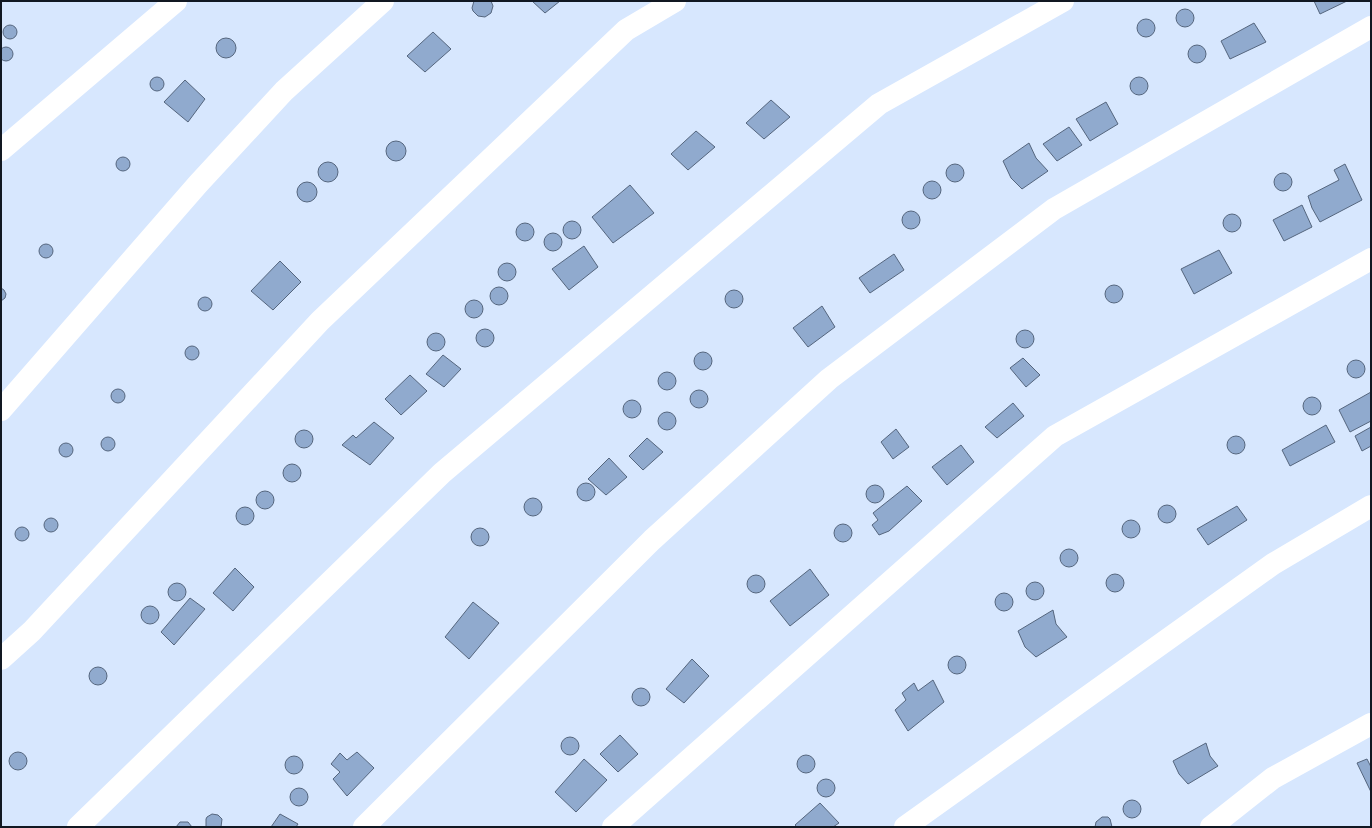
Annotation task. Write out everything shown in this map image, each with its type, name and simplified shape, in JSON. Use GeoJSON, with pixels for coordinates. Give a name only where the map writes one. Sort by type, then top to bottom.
{"type":"FeatureCollection","features":[{"type":"Feature","properties":{"kind":"street"},"geometry":{"type":"LineString","coordinates":[[1,150],[176,1]]}},
{"type":"Feature","properties":{"kind":"street"},"geometry":{"type":"LineString","coordinates":[[1,410],[198,184],[284,91],[383,1]]}},
{"type":"Feature","properties":{"kind":"street"},"geometry":{"type":"LineString","coordinates":[[1,659],[32,631],[320,321],[626,30],[675,1]]}},
{"type":"Feature","properties":{"kind":"street"},"geometry":{"type":"LineString","coordinates":[[78,827],[442,473],[873,109],[879,104],[1063,1]]}},
{"type":"Feature","properties":{"kind":"street"},"geometry":{"type":"LineString","coordinates":[[364,827],[652,540],[828,379],[1054,209],[1371,27]]}},
{"type":"Feature","properties":{"kind":"street"},"geometry":{"type":"LineString","coordinates":[[613,827],[1055,436],[1371,259]]}},
{"type":"Feature","properties":{"kind":"street"},"geometry":{"type":"LineString","coordinates":[[906,827],[1273,564],[1371,506]]}},
{"type":"Feature","properties":{"kind":"street"},"geometry":{"type":"LineString","coordinates":[[1211,827],[1273,778],[1371,724]]}},
{"type":"Feature","properties":{"kind":"building"},"geometry":{"type":"Polygon","coordinates":[[[474,1],[491,1],[493,6],[491,13],[485,17],[478,16],[472,8],[474,1]]]}},
{"type":"Feature","properties":{"kind":"building"},"geometry":{"type":"Polygon","coordinates":[[[532,1],[560,1],[545,13],[532,1]]]}},
{"type":"Feature","properties":{"kind":"building"},"geometry":{"type":"Polygon","coordinates":[[[1314,1],[1347,1],[1320,14],[1314,1]]]}},
{"type":"Feature","properties":{"kind":"building"},"geometry":{"type":"Polygon","coordinates":[[[1185,9],[1191,12],[1194,18],[1191,24],[1185,27],[1179,24],[1176,18],[1179,12],[1185,9]]]}},
{"type":"Feature","properties":{"kind":"building"},"geometry":{"type":"Polygon","coordinates":[[[1146,19],[1152,22],[1155,28],[1152,34],[1146,37],[1140,34],[1137,28],[1140,22],[1146,19]]]}},
{"type":"Feature","properties":{"kind":"building"},"geometry":{"type":"Polygon","coordinates":[[[1254,23],[1266,42],[1230,59],[1221,41],[1254,23]]]}},
{"type":"Feature","properties":{"kind":"building"},"geometry":{"type":"Polygon","coordinates":[[[10,25],[15,27],[17,32],[15,37],[10,39],[5,37],[3,32],[5,27],[10,25]]]}},
{"type":"Feature","properties":{"kind":"building"},"geometry":{"type":"Polygon","coordinates":[[[433,32],[451,49],[425,72],[407,56],[433,32]]]}},
{"type":"Feature","properties":{"kind":"building"},"geometry":{"type":"Polygon","coordinates":[[[222,38],[230,38],[236,44],[236,52],[230,58],[222,58],[216,52],[216,44],[222,38]]]}},
{"type":"Feature","properties":{"kind":"building"},"geometry":{"type":"Polygon","coordinates":[[[1197,45],[1203,48],[1206,54],[1203,60],[1197,63],[1191,60],[1188,54],[1191,48],[1197,45]]]}},
{"type":"Feature","properties":{"kind":"building"},"geometry":{"type":"Polygon","coordinates":[[[6,47],[11,49],[13,54],[11,59],[6,61],[1,59],[-1,54],[1,49],[6,47]]]}},
{"type":"Feature","properties":{"kind":"building"},"geometry":{"type":"Polygon","coordinates":[[[157,77],[162,79],[164,84],[162,89],[157,91],[152,89],[150,84],[152,79],[157,77]]]}},
{"type":"Feature","properties":{"kind":"building"},"geometry":{"type":"Polygon","coordinates":[[[1139,77],[1145,80],[1148,86],[1145,92],[1139,95],[1133,92],[1130,86],[1133,80],[1139,77]]]}},
{"type":"Feature","properties":{"kind":"building"},"geometry":{"type":"Polygon","coordinates":[[[185,80],[205,99],[188,122],[164,102],[185,80]]]}},
{"type":"Feature","properties":{"kind":"building"},"geometry":{"type":"Polygon","coordinates":[[[771,100],[790,117],[764,139],[746,123],[771,100]]]}},
{"type":"Feature","properties":{"kind":"building"},"geometry":{"type":"Polygon","coordinates":[[[1106,102],[1118,124],[1090,141],[1076,119],[1106,102]]]}},
{"type":"Feature","properties":{"kind":"building"},"geometry":{"type":"Polygon","coordinates":[[[1069,127],[1082,145],[1057,161],[1043,144],[1069,127]]]}},
{"type":"Feature","properties":{"kind":"building"},"geometry":{"type":"Polygon","coordinates":[[[696,131],[715,147],[688,170],[671,154],[696,131]]]}},
{"type":"Feature","properties":{"kind":"building"},"geometry":{"type":"Polygon","coordinates":[[[392,141],[400,141],[406,147],[406,155],[400,161],[392,161],[386,155],[386,147],[392,141]]]}},
{"type":"Feature","properties":{"kind":"building"},"geometry":{"type":"Polygon","coordinates":[[[1029,143],[1036,158],[1048,171],[1022,189],[1011,178],[1003,161],[1029,143]]]}},
{"type":"Feature","properties":{"kind":"building"},"geometry":{"type":"Polygon","coordinates":[[[123,157],[128,159],[130,164],[128,169],[123,171],[118,169],[116,164],[118,159],[123,157]]]}},
{"type":"Feature","properties":{"kind":"building"},"geometry":{"type":"Polygon","coordinates":[[[324,162],[332,162],[338,168],[338,176],[332,182],[324,182],[318,176],[318,168],[324,162]]]}},
{"type":"Feature","properties":{"kind":"building"},"geometry":{"type":"Polygon","coordinates":[[[955,164],[961,167],[964,173],[961,179],[955,182],[949,179],[946,173],[949,167],[955,164]]]}},
{"type":"Feature","properties":{"kind":"building"},"geometry":{"type":"Polygon","coordinates":[[[1345,164],[1362,200],[1320,222],[1312,208],[1308,196],[1339,180],[1334,170],[1345,164]]]}},
{"type":"Feature","properties":{"kind":"building"},"geometry":{"type":"Polygon","coordinates":[[[1283,173],[1289,176],[1292,182],[1289,188],[1283,191],[1277,188],[1274,182],[1277,176],[1283,173]]]}},
{"type":"Feature","properties":{"kind":"building"},"geometry":{"type":"Polygon","coordinates":[[[932,181],[938,184],[941,190],[938,196],[932,199],[926,196],[923,190],[926,184],[932,181]]]}},
{"type":"Feature","properties":{"kind":"building"},"geometry":{"type":"Polygon","coordinates":[[[303,182],[311,182],[317,188],[317,196],[311,202],[303,202],[297,196],[297,188],[303,182]]]}},
{"type":"Feature","properties":{"kind":"building"},"geometry":{"type":"Polygon","coordinates":[[[630,185],[654,213],[613,243],[592,217],[630,185]]]}},
{"type":"Feature","properties":{"kind":"building"},"geometry":{"type":"Polygon","coordinates":[[[1302,205],[1312,227],[1284,241],[1273,220],[1302,205]]]}},
{"type":"Feature","properties":{"kind":"building"},"geometry":{"type":"Polygon","coordinates":[[[911,211],[917,214],[920,220],[917,226],[911,229],[905,226],[902,220],[905,214],[911,211]]]}},
{"type":"Feature","properties":{"kind":"building"},"geometry":{"type":"Polygon","coordinates":[[[1232,214],[1238,217],[1241,223],[1238,229],[1232,232],[1226,229],[1223,223],[1226,217],[1232,214]]]}},
{"type":"Feature","properties":{"kind":"building"},"geometry":{"type":"Polygon","coordinates":[[[572,221],[578,224],[581,230],[578,236],[572,239],[566,236],[563,230],[566,224],[572,221]]]}},
{"type":"Feature","properties":{"kind":"building"},"geometry":{"type":"Polygon","coordinates":[[[525,223],[531,226],[534,232],[531,238],[525,241],[519,238],[516,232],[519,226],[525,223]]]}},
{"type":"Feature","properties":{"kind":"building"},"geometry":{"type":"Polygon","coordinates":[[[553,233],[559,236],[562,242],[559,248],[553,251],[547,248],[544,242],[547,236],[553,233]]]}},
{"type":"Feature","properties":{"kind":"building"},"geometry":{"type":"Polygon","coordinates":[[[46,244],[51,246],[53,251],[51,256],[46,258],[41,256],[39,251],[41,246],[46,244]]]}},
{"type":"Feature","properties":{"kind":"building"},"geometry":{"type":"Polygon","coordinates":[[[584,246],[598,267],[569,290],[552,269],[584,246]]]}},
{"type":"Feature","properties":{"kind":"building"},"geometry":{"type":"Polygon","coordinates":[[[1219,250],[1232,273],[1194,294],[1181,269],[1219,250]]]}},
{"type":"Feature","properties":{"kind":"building"},"geometry":{"type":"Polygon","coordinates":[[[894,254],[904,270],[870,293],[859,278],[894,254]]]}},
{"type":"Feature","properties":{"kind":"building"},"geometry":{"type":"Polygon","coordinates":[[[280,261],[301,282],[273,310],[251,291],[280,261]]]}},
{"type":"Feature","properties":{"kind":"building"},"geometry":{"type":"Polygon","coordinates":[[[507,263],[513,266],[516,272],[513,278],[507,281],[501,278],[498,272],[501,266],[507,263]]]}},
{"type":"Feature","properties":{"kind":"building"},"geometry":{"type":"Polygon","coordinates":[[[1114,285],[1120,288],[1123,294],[1120,300],[1114,303],[1108,300],[1105,294],[1108,288],[1114,285]]]}},
{"type":"Feature","properties":{"kind":"building"},"geometry":{"type":"Polygon","coordinates":[[[499,287],[505,290],[508,296],[505,302],[499,305],[493,302],[490,296],[493,290],[499,287]]]}},
{"type":"Feature","properties":{"kind":"building"},"geometry":{"type":"Polygon","coordinates":[[[1,288],[6,294],[5,298],[1,301],[1,288]]]}},
{"type":"Feature","properties":{"kind":"building"},"geometry":{"type":"Polygon","coordinates":[[[734,290],[740,293],[743,299],[740,305],[734,308],[728,305],[725,299],[728,293],[734,290]]]}},
{"type":"Feature","properties":{"kind":"building"},"geometry":{"type":"Polygon","coordinates":[[[205,297],[210,299],[212,304],[210,309],[205,311],[200,309],[198,304],[200,299],[205,297]]]}},
{"type":"Feature","properties":{"kind":"building"},"geometry":{"type":"Polygon","coordinates":[[[474,300],[480,303],[483,309],[480,315],[474,318],[468,315],[465,309],[468,303],[474,300]]]}},
{"type":"Feature","properties":{"kind":"building"},"geometry":{"type":"Polygon","coordinates":[[[822,306],[835,327],[808,347],[793,328],[822,306]]]}},
{"type":"Feature","properties":{"kind":"building"},"geometry":{"type":"Polygon","coordinates":[[[485,329],[491,332],[494,338],[491,344],[485,347],[479,344],[476,338],[479,332],[485,329]]]}},
{"type":"Feature","properties":{"kind":"building"},"geometry":{"type":"Polygon","coordinates":[[[1025,330],[1031,333],[1034,339],[1031,345],[1025,348],[1019,345],[1016,339],[1019,333],[1025,330]]]}},
{"type":"Feature","properties":{"kind":"building"},"geometry":{"type":"Polygon","coordinates":[[[436,333],[442,336],[445,342],[442,348],[436,351],[430,348],[427,342],[430,336],[436,333]]]}},
{"type":"Feature","properties":{"kind":"building"},"geometry":{"type":"Polygon","coordinates":[[[192,346],[197,348],[199,353],[197,358],[192,360],[187,358],[185,353],[187,348],[192,346]]]}},
{"type":"Feature","properties":{"kind":"building"},"geometry":{"type":"Polygon","coordinates":[[[703,352],[709,355],[712,361],[709,367],[703,370],[697,367],[694,361],[697,355],[703,352]]]}},
{"type":"Feature","properties":{"kind":"building"},"geometry":{"type":"Polygon","coordinates":[[[443,355],[461,369],[444,387],[426,374],[443,355]]]}},
{"type":"Feature","properties":{"kind":"building"},"geometry":{"type":"Polygon","coordinates":[[[1023,358],[1040,375],[1026,387],[1010,368],[1023,358]]]}},
{"type":"Feature","properties":{"kind":"building"},"geometry":{"type":"Polygon","coordinates":[[[1356,360],[1362,363],[1365,369],[1362,375],[1356,378],[1350,375],[1347,369],[1350,363],[1356,360]]]}},
{"type":"Feature","properties":{"kind":"building"},"geometry":{"type":"Polygon","coordinates":[[[667,372],[673,375],[676,381],[673,387],[667,390],[661,387],[658,381],[661,375],[667,372]]]}},
{"type":"Feature","properties":{"kind":"building"},"geometry":{"type":"Polygon","coordinates":[[[410,375],[427,391],[401,415],[385,399],[410,375]]]}},
{"type":"Feature","properties":{"kind":"building"},"geometry":{"type":"Polygon","coordinates":[[[118,389],[123,391],[125,396],[123,401],[118,403],[113,401],[111,396],[113,391],[118,389]]]}},
{"type":"Feature","properties":{"kind":"building"},"geometry":{"type":"Polygon","coordinates":[[[699,390],[705,393],[708,399],[705,405],[699,408],[693,405],[690,399],[693,393],[699,390]]]}},
{"type":"Feature","properties":{"kind":"building"},"geometry":{"type":"Polygon","coordinates":[[[1371,392],[1371,421],[1350,432],[1339,410],[1371,392]]]}},
{"type":"Feature","properties":{"kind":"building"},"geometry":{"type":"Polygon","coordinates":[[[1312,397],[1318,400],[1321,406],[1318,412],[1312,415],[1306,412],[1303,406],[1306,400],[1312,397]]]}},
{"type":"Feature","properties":{"kind":"building"},"geometry":{"type":"Polygon","coordinates":[[[632,400],[638,403],[641,409],[638,415],[632,418],[626,415],[623,409],[626,403],[632,400]]]}},
{"type":"Feature","properties":{"kind":"building"},"geometry":{"type":"Polygon","coordinates":[[[1013,403],[1024,416],[997,438],[985,427],[1013,403]]]}},
{"type":"Feature","properties":{"kind":"building"},"geometry":{"type":"Polygon","coordinates":[[[667,412],[673,415],[676,421],[673,427],[667,430],[661,427],[658,421],[661,415],[667,412]]]}},
{"type":"Feature","properties":{"kind":"building"},"geometry":{"type":"Polygon","coordinates":[[[374,422],[394,438],[370,465],[342,445],[353,435],[356,438],[374,422]]]}},
{"type":"Feature","properties":{"kind":"building"},"geometry":{"type":"Polygon","coordinates":[[[1326,425],[1335,442],[1290,466],[1282,450],[1326,425]]]}},
{"type":"Feature","properties":{"kind":"building"},"geometry":{"type":"Polygon","coordinates":[[[1371,427],[1371,446],[1362,451],[1355,436],[1371,427]]]}},
{"type":"Feature","properties":{"kind":"building"},"geometry":{"type":"Polygon","coordinates":[[[896,429],[909,447],[893,459],[881,442],[896,429]]]}},
{"type":"Feature","properties":{"kind":"building"},"geometry":{"type":"Polygon","coordinates":[[[304,430],[310,433],[313,439],[310,445],[304,448],[298,445],[295,439],[298,433],[304,430]]]}},
{"type":"Feature","properties":{"kind":"building"},"geometry":{"type":"Polygon","coordinates":[[[1236,436],[1242,439],[1245,445],[1242,451],[1236,454],[1230,451],[1227,445],[1230,439],[1236,436]]]}},
{"type":"Feature","properties":{"kind":"building"},"geometry":{"type":"Polygon","coordinates":[[[108,437],[113,439],[115,444],[113,449],[108,451],[103,449],[101,444],[103,439],[108,437]]]}},
{"type":"Feature","properties":{"kind":"building"},"geometry":{"type":"Polygon","coordinates":[[[647,438],[663,452],[643,470],[629,456],[647,438]]]}},
{"type":"Feature","properties":{"kind":"building"},"geometry":{"type":"Polygon","coordinates":[[[66,443],[71,445],[73,450],[71,455],[66,457],[61,455],[59,450],[61,445],[66,443]]]}},
{"type":"Feature","properties":{"kind":"building"},"geometry":{"type":"Polygon","coordinates":[[[961,445],[974,462],[947,485],[932,467],[961,445]]]}},
{"type":"Feature","properties":{"kind":"building"},"geometry":{"type":"Polygon","coordinates":[[[609,458],[627,477],[606,495],[588,479],[609,458]]]}},
{"type":"Feature","properties":{"kind":"building"},"geometry":{"type":"Polygon","coordinates":[[[292,464],[298,467],[301,473],[298,479],[292,482],[286,479],[283,473],[286,467],[292,464]]]}},
{"type":"Feature","properties":{"kind":"building"},"geometry":{"type":"Polygon","coordinates":[[[586,483],[592,486],[595,492],[592,498],[586,501],[580,498],[577,492],[580,486],[586,483]]]}},
{"type":"Feature","properties":{"kind":"building"},"geometry":{"type":"Polygon","coordinates":[[[875,485],[881,488],[884,494],[881,500],[875,503],[869,500],[866,494],[869,488],[875,485]]]}},
{"type":"Feature","properties":{"kind":"building"},"geometry":{"type":"Polygon","coordinates":[[[907,486],[922,501],[889,531],[879,535],[872,525],[878,520],[873,513],[907,486]]]}},
{"type":"Feature","properties":{"kind":"building"},"geometry":{"type":"Polygon","coordinates":[[[265,491],[271,494],[274,500],[271,506],[265,509],[259,506],[256,500],[259,494],[265,491]]]}},
{"type":"Feature","properties":{"kind":"building"},"geometry":{"type":"Polygon","coordinates":[[[533,498],[539,501],[542,507],[539,513],[533,516],[527,513],[524,507],[527,501],[533,498]]]}},
{"type":"Feature","properties":{"kind":"building"},"geometry":{"type":"Polygon","coordinates":[[[1167,505],[1173,508],[1176,514],[1173,520],[1167,523],[1161,520],[1158,514],[1161,508],[1167,505]]]}},
{"type":"Feature","properties":{"kind":"building"},"geometry":{"type":"Polygon","coordinates":[[[1237,506],[1247,520],[1208,545],[1197,529],[1237,506]]]}},
{"type":"Feature","properties":{"kind":"building"},"geometry":{"type":"Polygon","coordinates":[[[245,507],[251,510],[254,516],[251,522],[245,525],[239,522],[236,516],[239,510],[245,507]]]}},
{"type":"Feature","properties":{"kind":"building"},"geometry":{"type":"Polygon","coordinates":[[[51,518],[56,520],[58,525],[56,530],[51,532],[46,530],[44,525],[46,520],[51,518]]]}},
{"type":"Feature","properties":{"kind":"building"},"geometry":{"type":"Polygon","coordinates":[[[1131,520],[1137,523],[1140,529],[1137,535],[1131,538],[1125,535],[1122,529],[1125,523],[1131,520]]]}},
{"type":"Feature","properties":{"kind":"building"},"geometry":{"type":"Polygon","coordinates":[[[843,524],[849,527],[852,533],[849,539],[843,542],[837,539],[834,533],[837,527],[843,524]]]}},
{"type":"Feature","properties":{"kind":"building"},"geometry":{"type":"Polygon","coordinates":[[[22,527],[27,529],[29,534],[27,539],[22,541],[17,539],[15,534],[17,529],[22,527]]]}},
{"type":"Feature","properties":{"kind":"building"},"geometry":{"type":"Polygon","coordinates":[[[480,528],[486,531],[489,537],[486,543],[480,546],[474,543],[471,537],[474,531],[480,528]]]}},
{"type":"Feature","properties":{"kind":"building"},"geometry":{"type":"Polygon","coordinates":[[[1069,549],[1075,552],[1078,558],[1075,564],[1069,567],[1063,564],[1060,558],[1063,552],[1069,549]]]}},
{"type":"Feature","properties":{"kind":"building"},"geometry":{"type":"Polygon","coordinates":[[[235,568],[254,587],[233,611],[213,593],[235,568]]]}},
{"type":"Feature","properties":{"kind":"building"},"geometry":{"type":"Polygon","coordinates":[[[810,569],[829,595],[790,626],[770,601],[810,569]]]}},
{"type":"Feature","properties":{"kind":"building"},"geometry":{"type":"Polygon","coordinates":[[[1115,574],[1121,577],[1124,583],[1121,589],[1115,592],[1109,589],[1106,583],[1109,577],[1115,574]]]}},
{"type":"Feature","properties":{"kind":"building"},"geometry":{"type":"Polygon","coordinates":[[[756,575],[762,578],[765,584],[762,590],[756,593],[750,590],[747,584],[750,578],[756,575]]]}},
{"type":"Feature","properties":{"kind":"building"},"geometry":{"type":"Polygon","coordinates":[[[1035,582],[1041,585],[1044,591],[1041,597],[1035,600],[1029,597],[1026,591],[1029,585],[1035,582]]]}},
{"type":"Feature","properties":{"kind":"building"},"geometry":{"type":"Polygon","coordinates":[[[177,583],[183,586],[186,592],[183,598],[177,601],[171,598],[168,592],[171,586],[177,583]]]}},
{"type":"Feature","properties":{"kind":"building"},"geometry":{"type":"Polygon","coordinates":[[[1004,593],[1010,596],[1013,602],[1010,608],[1004,611],[998,608],[995,602],[998,596],[1004,593]]]}},
{"type":"Feature","properties":{"kind":"building"},"geometry":{"type":"Polygon","coordinates":[[[190,598],[205,609],[174,645],[161,632],[190,598]]]}},
{"type":"Feature","properties":{"kind":"building"},"geometry":{"type":"Polygon","coordinates":[[[473,602],[499,623],[469,659],[445,637],[473,602]]]}},
{"type":"Feature","properties":{"kind":"building"},"geometry":{"type":"Polygon","coordinates":[[[150,606],[156,609],[159,615],[156,621],[150,624],[144,621],[141,615],[144,609],[150,606]]]}},
{"type":"Feature","properties":{"kind":"building"},"geometry":{"type":"Polygon","coordinates":[[[1053,610],[1056,624],[1067,637],[1036,657],[1025,647],[1018,631],[1053,610]]]}},
{"type":"Feature","properties":{"kind":"building"},"geometry":{"type":"Polygon","coordinates":[[[957,656],[963,659],[966,665],[963,671],[957,674],[951,671],[948,665],[951,659],[957,656]]]}},
{"type":"Feature","properties":{"kind":"building"},"geometry":{"type":"Polygon","coordinates":[[[692,659],[709,676],[684,703],[666,689],[692,659]]]}},
{"type":"Feature","properties":{"kind":"building"},"geometry":{"type":"Polygon","coordinates":[[[98,667],[104,670],[107,676],[104,682],[98,685],[92,682],[89,676],[92,670],[98,667]]]}},
{"type":"Feature","properties":{"kind":"building"},"geometry":{"type":"Polygon","coordinates":[[[933,680],[944,702],[908,731],[895,710],[906,700],[902,693],[914,683],[918,691],[933,680]]]}},
{"type":"Feature","properties":{"kind":"building"},"geometry":{"type":"Polygon","coordinates":[[[641,688],[647,691],[650,697],[647,703],[641,706],[635,703],[632,697],[635,691],[641,688]]]}},
{"type":"Feature","properties":{"kind":"building"},"geometry":{"type":"Polygon","coordinates":[[[620,735],[638,754],[618,772],[600,754],[620,735]]]}},
{"type":"Feature","properties":{"kind":"building"},"geometry":{"type":"Polygon","coordinates":[[[570,737],[576,740],[579,746],[576,752],[570,755],[564,752],[561,746],[564,740],[570,737]]]}},
{"type":"Feature","properties":{"kind":"building"},"geometry":{"type":"Polygon","coordinates":[[[1206,743],[1210,756],[1218,766],[1188,784],[1179,774],[1173,761],[1206,743]]]}},
{"type":"Feature","properties":{"kind":"building"},"geometry":{"type":"Polygon","coordinates":[[[18,752],[24,755],[27,761],[24,767],[18,770],[12,767],[9,761],[12,755],[18,752]]]}},
{"type":"Feature","properties":{"kind":"building"},"geometry":{"type":"Polygon","coordinates":[[[357,752],[374,768],[347,796],[333,779],[340,772],[331,764],[340,753],[347,760],[357,752]]]}},
{"type":"Feature","properties":{"kind":"building"},"geometry":{"type":"Polygon","coordinates":[[[806,755],[812,758],[815,764],[812,770],[806,773],[800,770],[797,764],[800,758],[806,755]]]}},
{"type":"Feature","properties":{"kind":"building"},"geometry":{"type":"Polygon","coordinates":[[[294,756],[300,759],[303,765],[300,771],[294,774],[288,771],[285,765],[288,759],[294,756]]]}},
{"type":"Feature","properties":{"kind":"building"},"geometry":{"type":"Polygon","coordinates":[[[584,759],[607,780],[576,812],[555,792],[584,759]]]}},
{"type":"Feature","properties":{"kind":"building"},"geometry":{"type":"Polygon","coordinates":[[[1367,759],[1371,767],[1371,792],[1357,763],[1367,759]]]}},
{"type":"Feature","properties":{"kind":"building"},"geometry":{"type":"Polygon","coordinates":[[[826,779],[832,782],[835,788],[832,794],[826,797],[820,794],[817,788],[820,782],[826,779]]]}},
{"type":"Feature","properties":{"kind":"building"},"geometry":{"type":"Polygon","coordinates":[[[299,788],[305,791],[308,797],[305,803],[299,806],[293,803],[290,797],[293,791],[299,788]]]}},
{"type":"Feature","properties":{"kind":"building"},"geometry":{"type":"Polygon","coordinates":[[[1132,800],[1138,803],[1141,809],[1138,815],[1132,818],[1126,815],[1123,809],[1126,803],[1132,800]]]}},
{"type":"Feature","properties":{"kind":"building"},"geometry":{"type":"Polygon","coordinates":[[[820,803],[839,823],[833,827],[797,827],[795,825],[820,803]]]}},
{"type":"Feature","properties":{"kind":"building"},"geometry":{"type":"Polygon","coordinates":[[[212,814],[218,815],[222,819],[221,827],[206,827],[206,819],[212,814]]]}},
{"type":"Feature","properties":{"kind":"building"},"geometry":{"type":"Polygon","coordinates":[[[280,814],[298,824],[296,827],[271,827],[280,814]]]}},
{"type":"Feature","properties":{"kind":"building"},"geometry":{"type":"Polygon","coordinates":[[[1102,817],[1108,817],[1110,819],[1112,827],[1095,827],[1096,822],[1102,817]]]}},
{"type":"Feature","properties":{"kind":"building"},"geometry":{"type":"Polygon","coordinates":[[[180,822],[188,822],[192,827],[176,827],[180,822]]]}}]}
